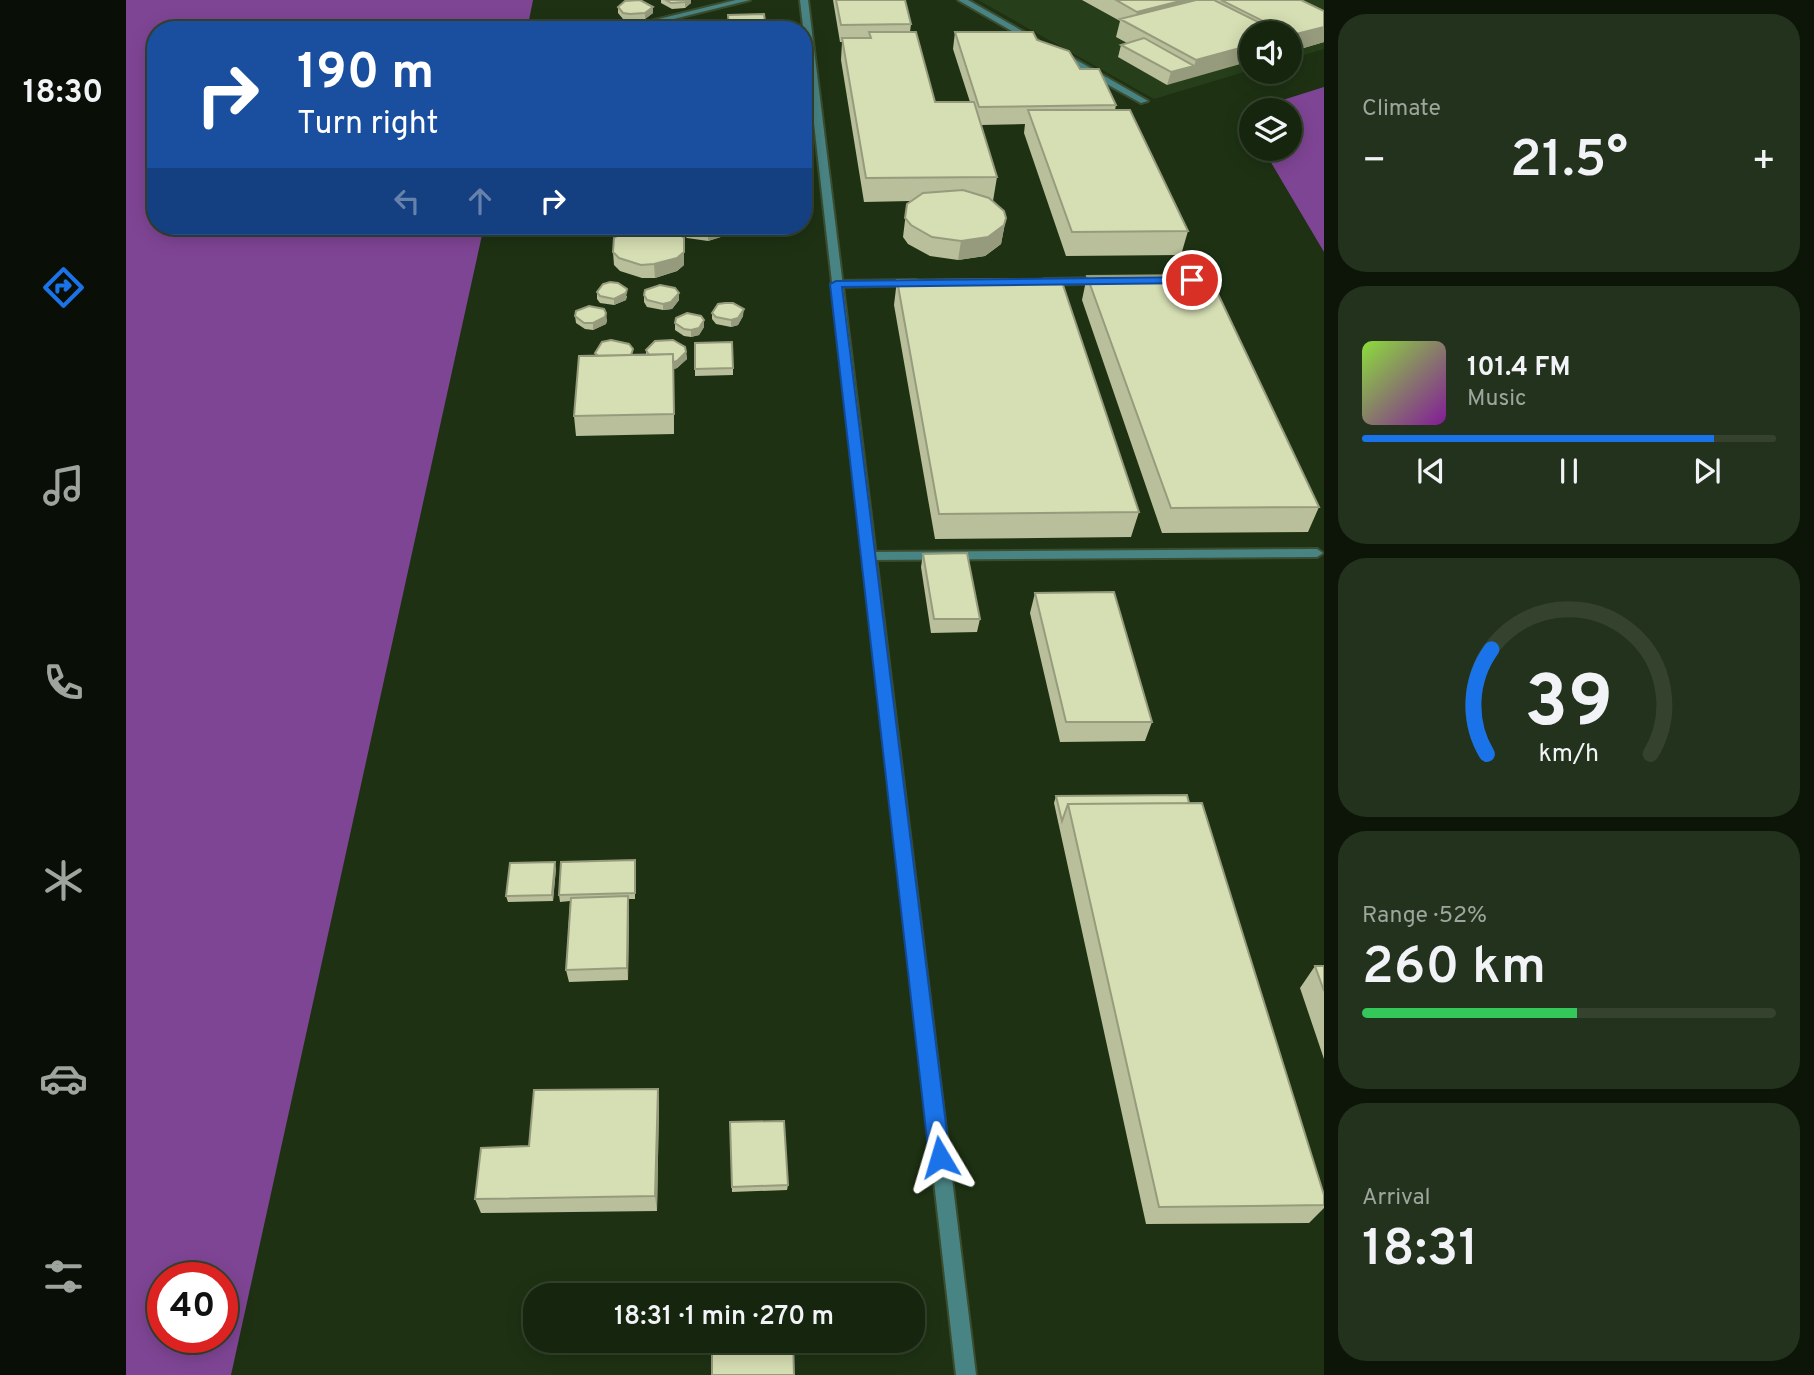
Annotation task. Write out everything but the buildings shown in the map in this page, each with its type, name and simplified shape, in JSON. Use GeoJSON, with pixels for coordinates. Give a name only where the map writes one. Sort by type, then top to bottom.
{"type":"FeatureCollection","features":[{"type":"Feature","properties":{"kind":"street"},"geometry":{"type":"LineString","coordinates":[[656,21],[746,0]]}},
{"type":"Feature","properties":{"kind":"street"},"geometry":{"type":"LineString","coordinates":[[804,0],[806,21]]}},
{"type":"Feature","properties":{"kind":"street"},"geometry":{"type":"LineString","coordinates":[[962,0],[1144,101]]}},
{"type":"Feature","properties":{"kind":"street"},"geometry":{"type":"LineString","coordinates":[[812,71],[966,1375]]}},
{"type":"Feature","properties":{"kind":"street"},"geometry":{"type":"LineString","coordinates":[[1028,282],[1110,281]]}},
{"type":"Feature","properties":{"kind":"street"},"geometry":{"type":"LineString","coordinates":[[836,284],[932,283]]}},
{"type":"Feature","properties":{"kind":"street"},"geometry":{"type":"LineString","coordinates":[[868,556],[1317,553]]}},
{"type":"Feature","properties":{"kind":"shaded area"},"geometry":{"type":"Polygon","coordinates":[[[126,0],[533,0],[529,21],[147,21],[147,235],[482,235],[238,1343],[238,1262],[147,1262],[147,1353],[236,1353],[231,1375],[126,1375],[126,0]]]}},
{"type":"Feature","properties":{"kind":"shaded area"},"geometry":{"type":"Polygon","coordinates":[[[978,0],[1324,0],[1324,49],[1302,55],[1302,21],[1239,21],[1239,74],[1154,99],[978,0]]]}},
{"type":"Feature","properties":{"kind":"shaded area"},"geometry":{"type":"Polygon","coordinates":[[[1324,87],[1324,252],[1270,161],[1302,161],[1302,98],[1289,98],[1324,87]]]}},
{"type":"Feature","properties":{"kind":"route"},"geometry":{"type":"LineString","coordinates":[[940,1157],[836,284],[1192,280]]}}]}
